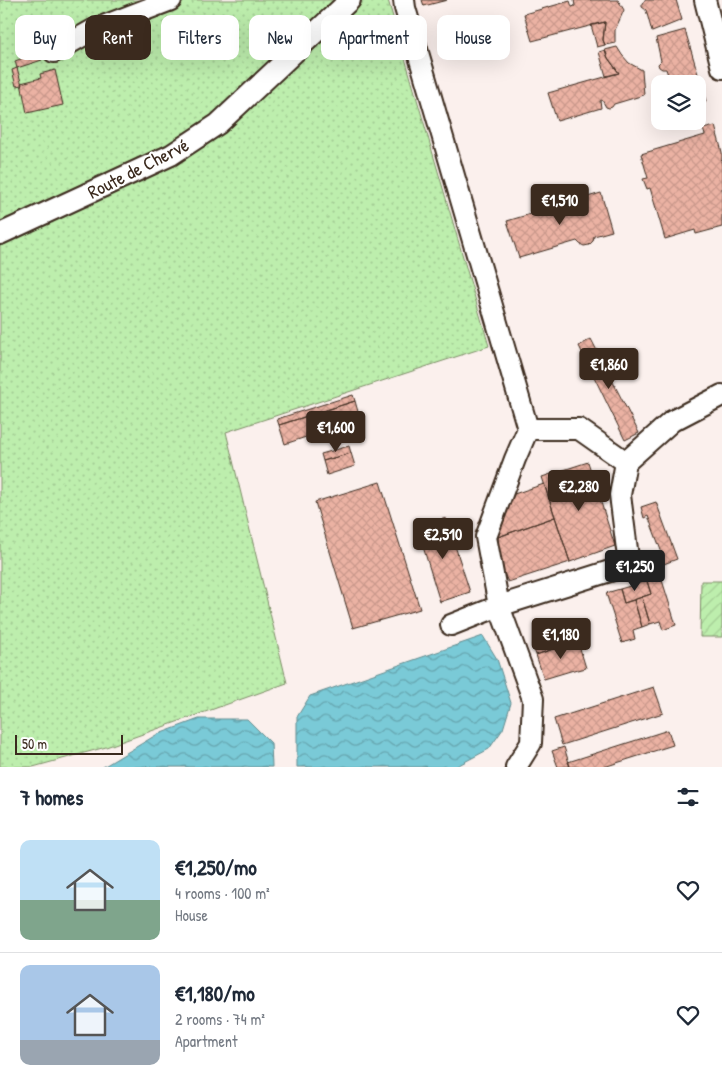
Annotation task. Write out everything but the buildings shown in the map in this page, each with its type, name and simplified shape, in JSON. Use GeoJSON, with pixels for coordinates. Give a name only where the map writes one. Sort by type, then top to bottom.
{"type":"FeatureCollection","features":[{"type":"Feature","properties":{"kind":"street"},"geometry":{"type":"LineString","coordinates":[[75,40],[94,30],[171,0]]}},
{"type":"Feature","properties":{"kind":"street","name":"Route de Chervé"},"geometry":{"type":"LineString","coordinates":[[0,234],[171,155],[218,124],[350,0]]}},
{"type":"Feature","properties":{"kind":"street"},"geometry":{"type":"LineString","coordinates":[[404,0],[528,429],[515,458],[486,536],[499,606],[533,700],[531,743],[516,767]]}},
{"type":"Feature","properties":{"kind":"street"},"geometry":{"type":"LineString","coordinates":[[705,0],[722,68]]}},
{"type":"Feature","properties":{"kind":"street"},"geometry":{"type":"LineString","coordinates":[[451,625],[499,606],[629,565],[620,495],[626,462],[672,421],[722,394]]}},
{"type":"Feature","properties":{"kind":"street"},"geometry":{"type":"LineString","coordinates":[[528,429],[579,429],[626,462]]}},
{"type":"Feature","properties":{"kind":"green space"},"geometry":{"type":"Polygon","coordinates":[[[0,0],[388,0],[392,15],[321,15],[321,60],[406,60],[489,346],[226,432],[287,683],[106,747],[33,767],[0,767],[0,0]]]}},
{"type":"Feature","properties":{"kind":"green space"},"geometry":{"type":"Polygon","coordinates":[[[701,581],[722,581],[722,637],[700,637],[701,581]]]}},
{"type":"Feature","properties":{"kind":"water"},"geometry":{"type":"Polygon","coordinates":[[[483,636],[497,659],[511,703],[503,729],[489,749],[455,767],[297,767],[297,717],[310,696],[483,636]]]}},
{"type":"Feature","properties":{"kind":"water"},"geometry":{"type":"Polygon","coordinates":[[[199,719],[247,719],[271,743],[272,767],[103,767],[156,735],[199,719]]]}}]}
